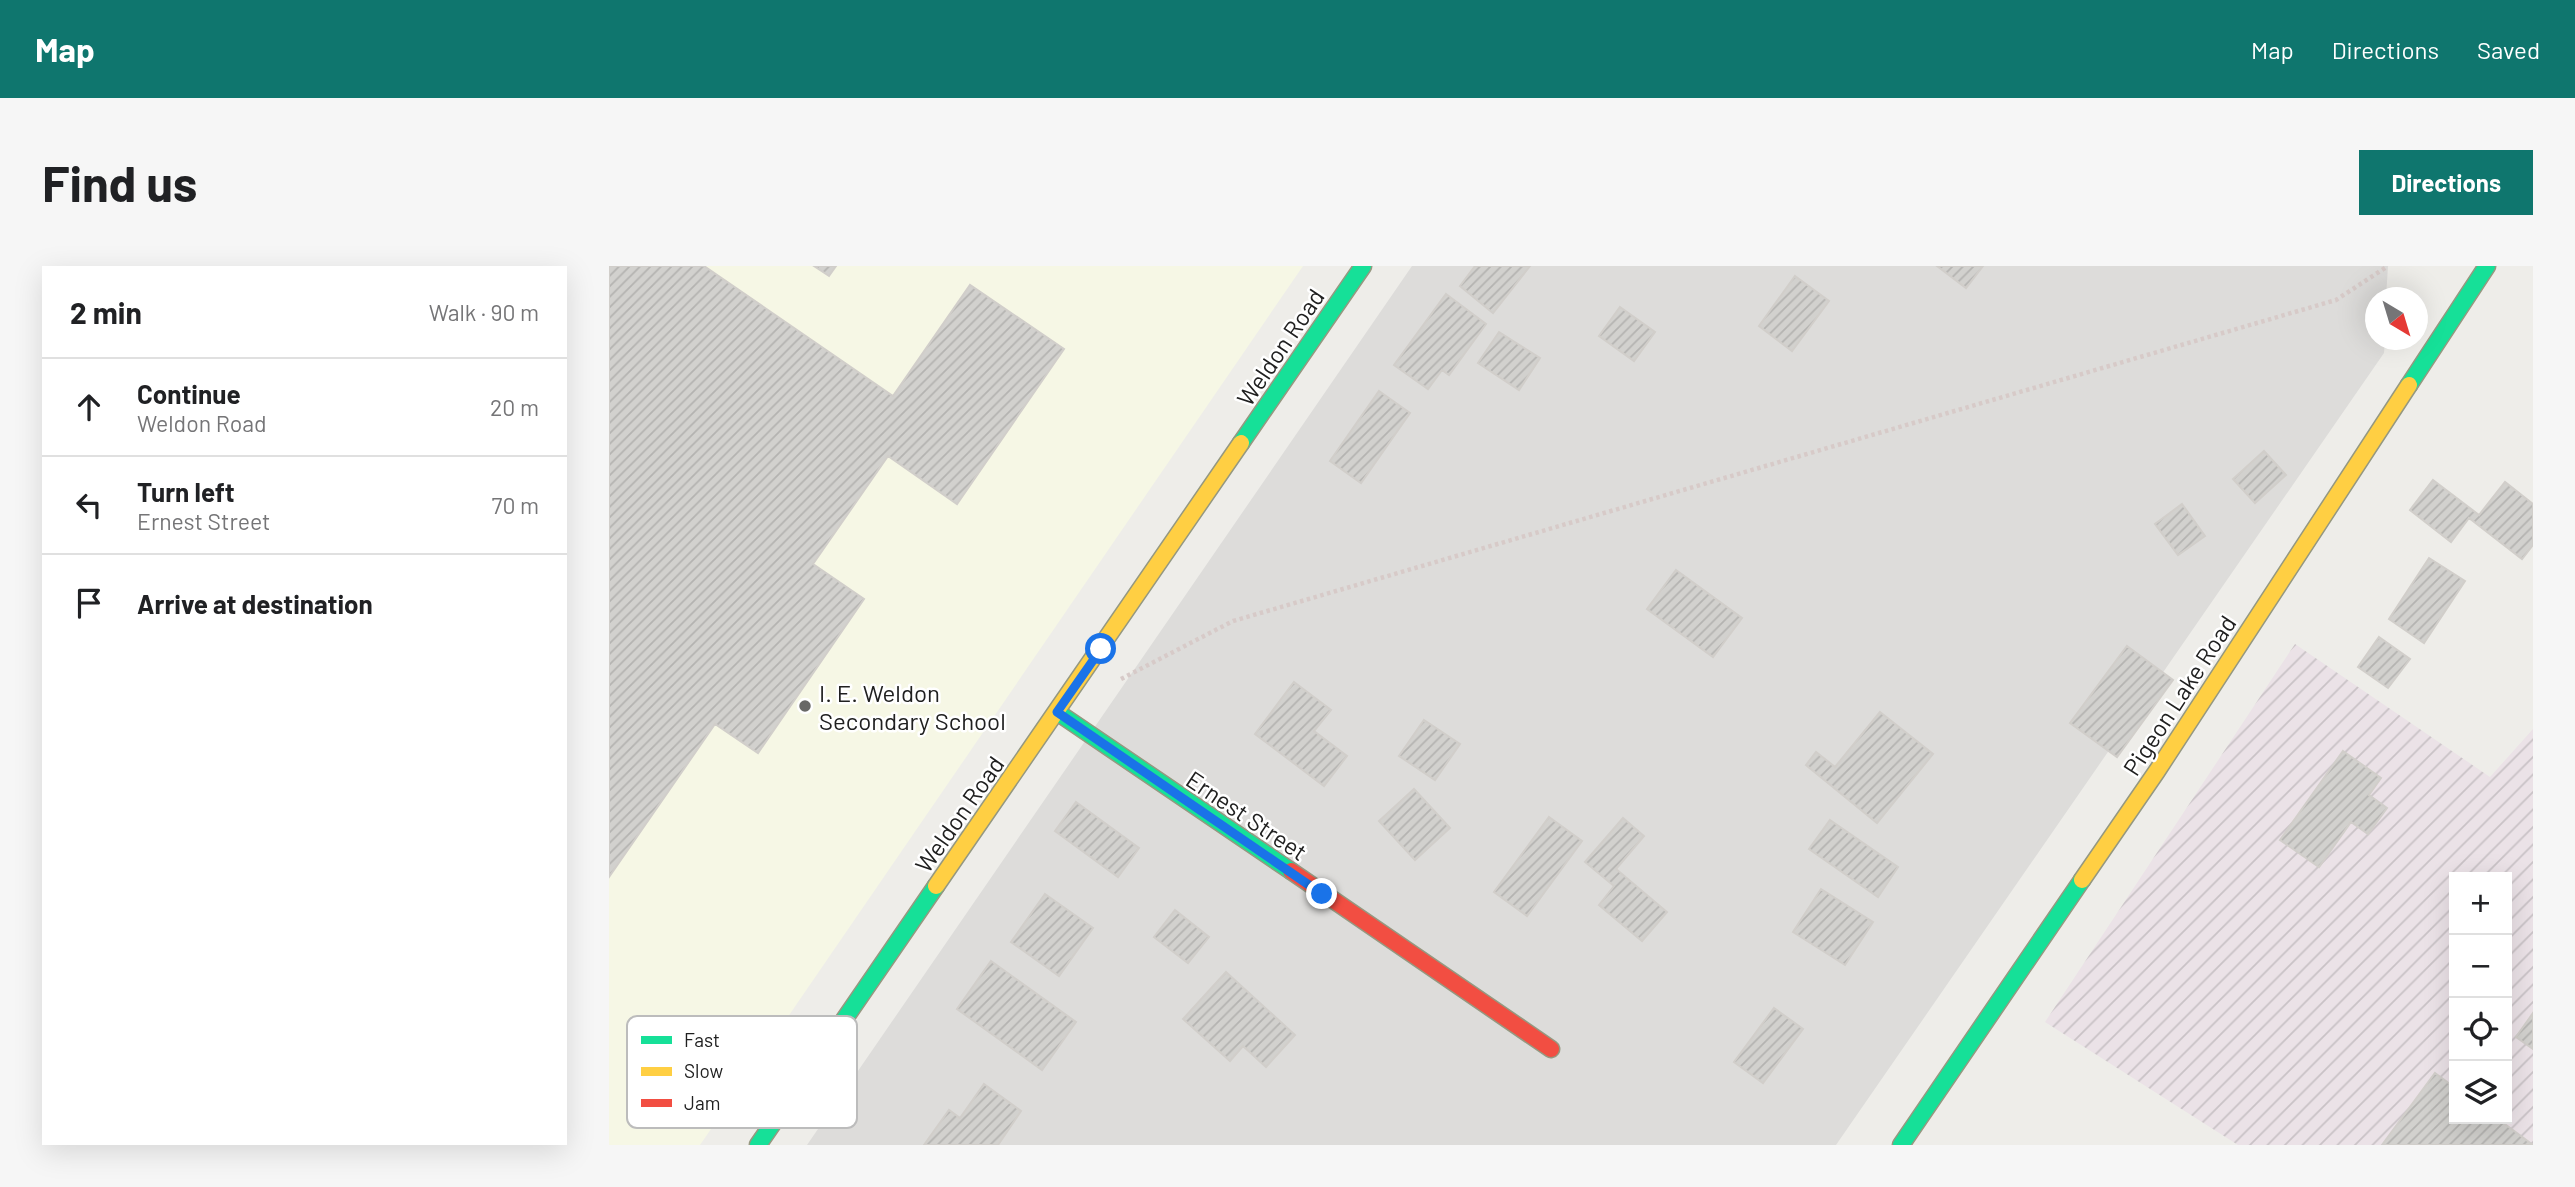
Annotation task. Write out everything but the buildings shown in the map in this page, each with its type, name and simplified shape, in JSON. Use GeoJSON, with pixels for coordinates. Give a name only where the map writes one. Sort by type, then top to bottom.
{"type":"FeatureCollection","features":[{"type":"Feature","properties":{"kind":"street","name":"Weldon Road"},"geometry":{"type":"LineString","coordinates":[[847,1016],[1363,266]]}},
{"type":"Feature","properties":{"kind":"street","name":"Pigeon Lake Road"},"geometry":{"type":"LineString","coordinates":[[1901,1145],[2157,771],[2487,266]]}},
{"type":"Feature","properties":{"kind":"street","name":"Ernest Street"},"geometry":{"type":"LineString","coordinates":[[1057,712],[1551,1049]]}},
{"type":"Feature","properties":{"kind":"street","name":"Weldon Road"},"geometry":{"type":"LineString","coordinates":[[758,1145],[770,1128]]}},
{"type":"Feature","properties":{"kind":"path"},"geometry":{"type":"LineString","coordinates":[[1115,682],[1233,621],[2336,300],[2388,266]]}},
{"type":"Feature","properties":{"kind":"shaded area","name":"I. E. Weldon Secondary School"},"geometry":{"type":"Polygon","coordinates":[[[609,266],[1303,266],[788,1016],[627,1016],[627,1128],[712,1128],[700,1145],[609,1145],[609,266]]]}},
{"type":"Feature","properties":{"kind":"shaded area"},"geometry":{"type":"Polygon","coordinates":[[[1412,266],[2388,266],[2387,287],[2365,287],[2365,350],[2384,350],[2384,353],[1836,1145],[807,1145],[819,1128],[857,1128],[857,1072],[1412,266]]]}},
{"type":"Feature","properties":{"kind":"shaded area"},"geometry":{"type":"Polygon","coordinates":[[[2295,644],[2490,777],[2533,729],[2533,1145],[2238,1145],[2045,1022],[2295,644]]]}},
{"type":"Feature","properties":{"kind":"traffic: fast"},"geometry":{"type":"LineString","coordinates":[[1241,443],[1363,266]]}},
{"type":"Feature","properties":{"kind":"traffic: fast"},"geometry":{"type":"LineString","coordinates":[[2409,385],[2487,266]]}},
{"type":"Feature","properties":{"kind":"traffic: fast"},"geometry":{"type":"LineString","coordinates":[[1057,712],[1291,871]]}},
{"type":"Feature","properties":{"kind":"traffic: fast"},"geometry":{"type":"LineString","coordinates":[[1901,1145],[2082,880]]}},
{"type":"Feature","properties":{"kind":"traffic: fast"},"geometry":{"type":"LineString","coordinates":[[847,1016],[936,886]]}},
{"type":"Feature","properties":{"kind":"traffic: fast"},"geometry":{"type":"LineString","coordinates":[[758,1145],[770,1128]]}},
{"type":"Feature","properties":{"kind":"traffic: slow"},"geometry":{"type":"LineString","coordinates":[[2082,880],[2157,771],[2409,385]]}},
{"type":"Feature","properties":{"kind":"traffic: slow"},"geometry":{"type":"LineString","coordinates":[[936,886],[1241,443]]}},
{"type":"Feature","properties":{"kind":"traffic: jam"},"geometry":{"type":"LineString","coordinates":[[1291,871],[1551,1049]]}},
{"type":"Feature","properties":{"kind":"place","name":"I. E. Weldon Secondary School"},"geometry":{"type":"Point","coordinates":[805,706]}},
{"type":"Feature","properties":{"kind":"route"},"geometry":{"type":"LineString","coordinates":[[1101,649],[1057,712],[1322,894]]}}]}
